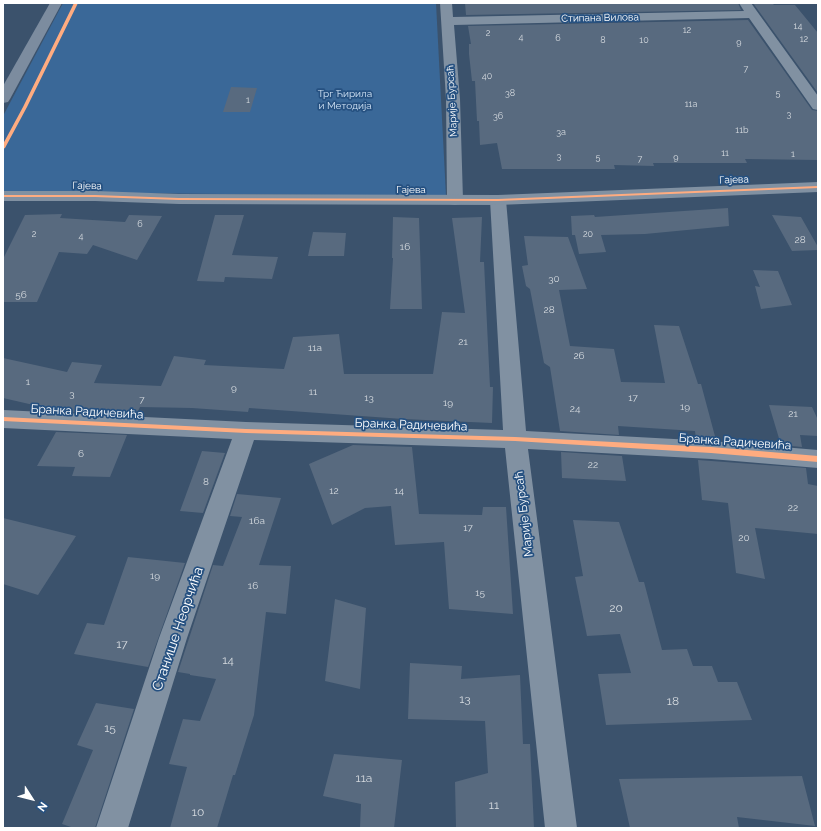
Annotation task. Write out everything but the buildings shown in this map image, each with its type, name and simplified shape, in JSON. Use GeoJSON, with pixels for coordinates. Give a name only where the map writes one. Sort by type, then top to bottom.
{"type":"FeatureCollection","features":[{"type":"Feature","properties":{"kind":"main road"},"geometry":{"type":"LineString","coordinates":[[3,99],[56,3]]}},
{"type":"Feature","properties":{"kind":"street","name":"Марије Бурсаћ"},"geometry":{"type":"LineString","coordinates":[[446,3],[453,99],[456,200]]}},
{"type":"Feature","properties":{"kind":"street"},"geometry":{"type":"LineString","coordinates":[[745,3],[818,106]]}},
{"type":"Feature","properties":{"kind":"street","name":"Стипана Вилова"},"geometry":{"type":"LineString","coordinates":[[447,21],[752,14]]}},
{"type":"Feature","properties":{"kind":"street","name":"Гајева"},"geometry":{"type":"LineString","coordinates":[[3,196],[95,196],[179,199],[498,200],[818,187]]}},
{"type":"Feature","properties":{"kind":"street","name":"Марије Бурсаћ"},"geometry":{"type":"LineString","coordinates":[[498,200],[515,439],[561,828]]}},
{"type":"Feature","properties":{"kind":"street","name":"Бранка Радичевића"},"geometry":{"type":"LineString","coordinates":[[3,419],[246,431],[515,439],[711,450],[818,459]]}},
{"type":"Feature","properties":{"kind":"street","name":"Станише Неорчића"},"geometry":{"type":"LineString","coordinates":[[112,828],[173,638],[246,431]]}},
{"type":"Feature","properties":{"kind":"green space","name":"Трг Ћирила и Методија"},"geometry":{"type":"Polygon","coordinates":[[[63,3],[436,3],[446,196],[3,192],[3,116],[63,3]]]}},
{"type":"Feature","properties":{"kind":"cycle path"},"geometry":{"type":"LineString","coordinates":[[3,148],[25,107],[76,3]]}},
{"type":"Feature","properties":{"kind":"cycle path"},"geometry":{"type":"LineString","coordinates":[[3,196],[95,196],[179,199],[498,200],[818,187]]}},
{"type":"Feature","properties":{"kind":"cycle path"},"geometry":{"type":"LineString","coordinates":[[3,419],[246,431],[515,439],[711,450],[818,459]]}}]}
